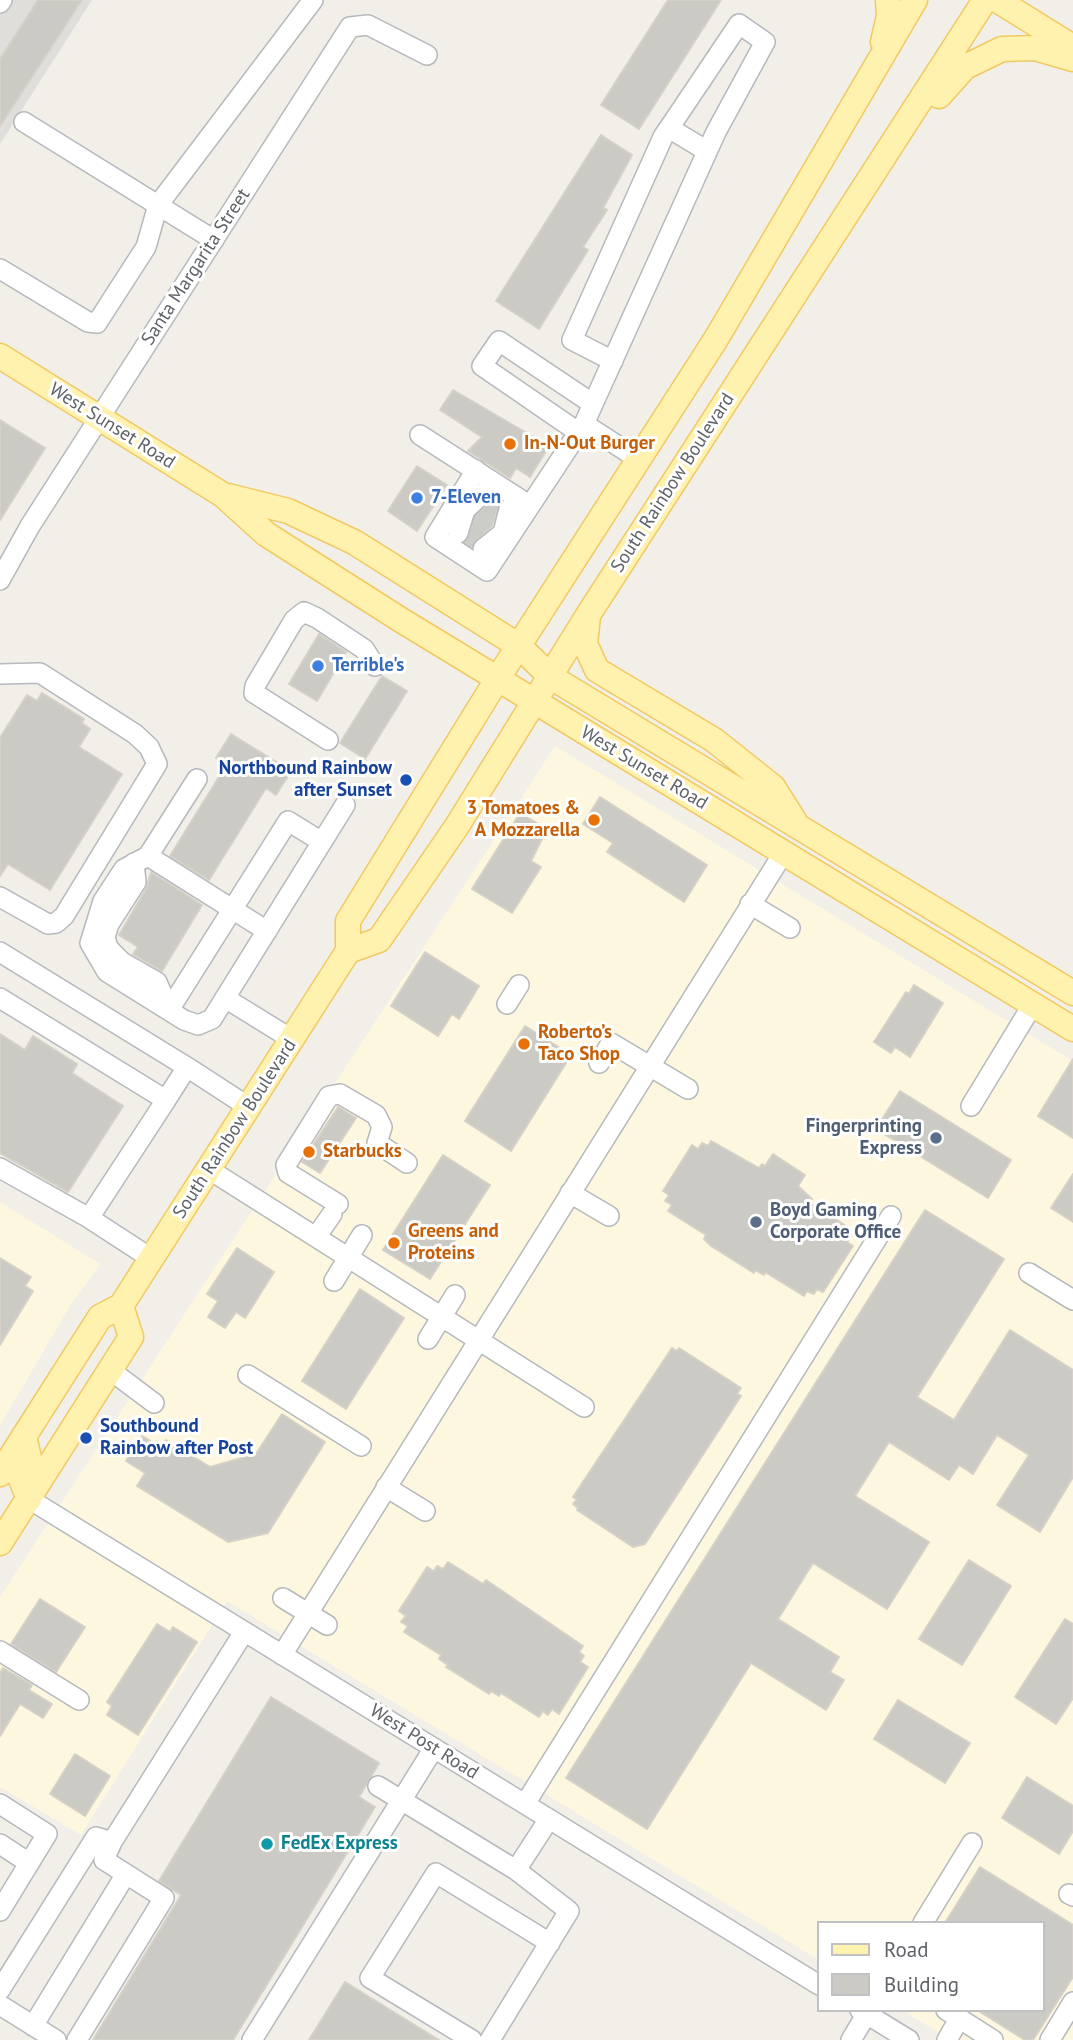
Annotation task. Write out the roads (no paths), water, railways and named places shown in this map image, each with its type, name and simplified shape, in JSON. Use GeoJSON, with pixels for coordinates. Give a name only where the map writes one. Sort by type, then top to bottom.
{"type":"FeatureCollection","features":[{"type":"Feature","properties":{"kind":"main road"},"geometry":{"type":"LineString","coordinates":[[872,69],[887,31],[888,0]]}},
{"type":"Feature","properties":{"kind":"main road","name":"South Rainbow Boulevard"},"geometry":{"type":"LineString","coordinates":[[0,1474],[100,1317],[121,1306],[293,1040],[348,951],[348,921],[498,678],[640,460],[748,285],[872,69],[915,0]]}},
{"type":"Feature","properties":{"kind":"main road","name":"South Rainbow Boulevard"},"geometry":{"type":"LineString","coordinates":[[348,951],[379,940],[535,702],[588,615],[985,0]]}},
{"type":"Feature","properties":{"kind":"main road"},"geometry":{"type":"LineString","coordinates":[[997,0],[1073,47]]}},
{"type":"Feature","properties":{"kind":"main road"},"geometry":{"type":"LineString","coordinates":[[830,238],[878,188],[934,102],[965,66],[1002,50],[1018,47],[1073,59]]}},
{"type":"Feature","properties":{"kind":"main road","name":"West Sunset Road"},"geometry":{"type":"LineString","coordinates":[[0,356],[223,495],[266,534],[535,702],[1073,1029]]}},
{"type":"Feature","properties":{"kind":"main road","name":"West Sunset Road"},"geometry":{"type":"LineString","coordinates":[[223,495],[288,511],[354,542],[519,646],[551,677],[1073,993]]}},
{"type":"Feature","properties":{"kind":"main road"},"geometry":{"type":"LineString","coordinates":[[588,615],[585,644],[597,670],[713,740],[773,787],[799,828],[784,852]]}},
{"type":"Feature","properties":{"kind":"main road"},"geometry":{"type":"LineString","coordinates":[[1033,1004],[1049,978]]}},
{"type":"Feature","properties":{"kind":"main road"},"geometry":{"type":"LineString","coordinates":[[0,1543],[131,1337],[121,1306]]}},
{"type":"Feature","properties":{"kind":"main road"},"geometry":{"type":"LineString","coordinates":[[24,1435],[29,1458],[20,1477],[29,1499]]}},
{"type":"Feature","properties":{"kind":"street"},"geometry":{"type":"LineString","coordinates":[[0,269],[88,322],[97,323],[146,247],[158,205],[313,0]]}},
{"type":"Feature","properties":{"kind":"street"},"geometry":{"type":"LineString","coordinates":[[483,549],[529,505],[581,428],[593,404],[613,361],[707,151],[765,42],[739,24],[669,128],[572,340],[613,361]]}},
{"type":"Feature","properties":{"kind":"street","name":"Santa Margarita Street"},"geometry":{"type":"LineString","coordinates":[[0,579],[99,418],[349,27],[368,25],[427,55]]}},
{"type":"Feature","properties":{"kind":"street"},"geometry":{"type":"LineString","coordinates":[[24,122],[214,240]]}},
{"type":"Feature","properties":{"kind":"street"},"geometry":{"type":"LineString","coordinates":[[669,128],[707,151]]}},
{"type":"Feature","properties":{"kind":"street"},"geometry":{"type":"LineString","coordinates":[[593,404],[499,341],[482,366],[581,428],[640,460]]}},
{"type":"Feature","properties":{"kind":"street"},"geometry":{"type":"LineString","coordinates":[[420,435],[529,505]]}},
{"type":"Feature","properties":{"kind":"street"},"geometry":{"type":"LineString","coordinates":[[458,533],[476,470]]}},
{"type":"Feature","properties":{"kind":"street"},"geometry":{"type":"LineString","coordinates":[[483,493],[435,537],[487,570],[509,509]]}},
{"type":"Feature","properties":{"kind":"street"},"geometry":{"type":"LineString","coordinates":[[328,740],[254,693],[255,686],[294,620],[304,612],[370,657]]}},
{"type":"Feature","properties":{"kind":"street"},"geometry":{"type":"LineString","coordinates":[[0,674],[40,673],[135,734],[149,747],[158,764],[64,916],[56,923],[48,924],[0,897]]}},
{"type":"Feature","properties":{"kind":"street"},"geometry":{"type":"LineString","coordinates":[[197,779],[141,860],[124,869],[103,901],[90,943],[107,972],[198,1026],[212,1018],[345,805]]}},
{"type":"Feature","properties":{"kind":"street"},"geometry":{"type":"LineString","coordinates":[[169,1010],[288,821],[322,842]]}},
{"type":"Feature","properties":{"kind":"street"},"geometry":{"type":"LineString","coordinates":[[282,1655],[784,852]]}},
{"type":"Feature","properties":{"kind":"street"},"geometry":{"type":"LineString","coordinates":[[141,860],[267,931]]}},
{"type":"Feature","properties":{"kind":"street"},"geometry":{"type":"LineString","coordinates":[[750,904],[790,928]]}},
{"type":"Feature","properties":{"kind":"street"},"geometry":{"type":"LineString","coordinates":[[1,952],[250,1108]]}},
{"type":"Feature","properties":{"kind":"street"},"geometry":{"type":"LineString","coordinates":[[507,1004],[519,985]]}},
{"type":"Feature","properties":{"kind":"street"},"geometry":{"type":"LineString","coordinates":[[0,998],[166,1100]]}},
{"type":"Feature","properties":{"kind":"street"},"geometry":{"type":"LineString","coordinates":[[225,998],[293,1040]]}},
{"type":"Feature","properties":{"kind":"street"},"geometry":{"type":"LineString","coordinates":[[971,1106],[1033,1004]]}},
{"type":"Feature","properties":{"kind":"street"},"geometry":{"type":"LineString","coordinates":[[599,1063],[611,1043],[688,1089]]}},
{"type":"Feature","properties":{"kind":"street"},"geometry":{"type":"LineString","coordinates":[[89,1218],[187,1067]]}},
{"type":"Feature","properties":{"kind":"street"},"geometry":{"type":"LineString","coordinates":[[316,1237],[335,1209],[288,1173],[286,1165],[329,1096],[341,1094],[376,1115],[382,1127],[377,1143],[407,1163]]}},
{"type":"Feature","properties":{"kind":"street"},"geometry":{"type":"LineString","coordinates":[[0,1168],[89,1218],[152,1259]]}},
{"type":"Feature","properties":{"kind":"street"},"geometry":{"type":"LineString","coordinates":[[209,1170],[584,1407]]}},
{"type":"Feature","properties":{"kind":"street"},"geometry":{"type":"LineString","coordinates":[[570,1194],[609,1216]]}},
{"type":"Feature","properties":{"kind":"street"},"geometry":{"type":"LineString","coordinates":[[525,1804],[891,1216]]}},
{"type":"Feature","properties":{"kind":"street"},"geometry":{"type":"LineString","coordinates":[[334,1281],[362,1236]]}},
{"type":"Feature","properties":{"kind":"street"},"geometry":{"type":"LineString","coordinates":[[1029,1273],[1073,1300]]}},
{"type":"Feature","properties":{"kind":"street"},"geometry":{"type":"LineString","coordinates":[[428,1339],[455,1295]]}},
{"type":"Feature","properties":{"kind":"street"},"geometry":{"type":"LineString","coordinates":[[110,1370],[154,1403]]}},
{"type":"Feature","properties":{"kind":"street"},"geometry":{"type":"LineString","coordinates":[[248,1375],[361,1446]]}},
{"type":"Feature","properties":{"kind":"street"},"geometry":{"type":"LineString","coordinates":[[386,1487],[425,1511]]}},
{"type":"Feature","properties":{"kind":"street","name":"West Post Road"},"geometry":{"type":"LineString","coordinates":[[29,1499],[818,1984]]}},
{"type":"Feature","properties":{"kind":"street"},"geometry":{"type":"LineString","coordinates":[[283,1598],[327,1625]]}},
{"type":"Feature","properties":{"kind":"street"},"geometry":{"type":"LineString","coordinates":[[77,2040],[164,1898],[104,1860],[244,1632]]}},
{"type":"Feature","properties":{"kind":"street"},"geometry":{"type":"LineString","coordinates":[[0,1650],[79,1700]]}},
{"type":"Feature","properties":{"kind":"street"},"geometry":{"type":"LineString","coordinates":[[252,2040],[434,1748]]}},
{"type":"Feature","properties":{"kind":"street"},"geometry":{"type":"LineString","coordinates":[[378,1786],[516,1870],[569,1911],[490,2040]]}},
{"type":"Feature","properties":{"kind":"street"},"geometry":{"type":"LineString","coordinates":[[0,1804],[47,1834],[0,1911]]}},
{"type":"Feature","properties":{"kind":"street"},"geometry":{"type":"LineString","coordinates":[[516,1870],[549,1819]]}},
{"type":"Feature","properties":{"kind":"street"},"geometry":{"type":"LineString","coordinates":[[0,1990],[96,1837],[113,1842]]}},
{"type":"Feature","properties":{"kind":"street"},"geometry":{"type":"LineString","coordinates":[[924,1921],[972,1843]]}},
{"type":"Feature","properties":{"kind":"street"},"geometry":{"type":"LineString","coordinates":[[0,1844],[29,1863]]}},
{"type":"Feature","properties":{"kind":"street"},"geometry":{"type":"LineString","coordinates":[[472,2040],[370,1978],[436,1873],[550,1942]]}},
{"type":"Feature","properties":{"kind":"street"},"geometry":{"type":"LineString","coordinates":[[33,2026],[126,1874]]}},
{"type":"Feature","properties":{"kind":"street"},"geometry":{"type":"LineString","coordinates":[[1050,2040],[1073,2002]]}},
{"type":"Feature","properties":{"kind":"street"},"geometry":{"type":"LineString","coordinates":[[0,2005],[55,2040]]}},
{"type":"Feature","properties":{"kind":"street"},"geometry":{"type":"LineString","coordinates":[[851,2040],[865,2012],[909,2040]]}},
{"type":"Feature","properties":{"kind":"street"},"geometry":{"type":"LineString","coordinates":[[947,2040],[953,2015],[993,2040]]}},
{"type":"Feature","properties":{"kind":"tunnel"},"geometry":{"type":"LineString","coordinates":[[483,493],[509,509]]}},
{"type":"Feature","properties":{"kind":"tunnel"},"geometry":{"type":"LineString","coordinates":[[473,515],[495,528]]}},
{"type":"Feature","properties":{"kind":"tunnel"},"geometry":{"type":"LineString","coordinates":[[458,533],[483,549]]}},
{"type":"Feature","properties":{"kind":"place","name":"In-N-Out Burger"},"geometry":{"type":"Point","coordinates":[510,444]}},
{"type":"Feature","properties":{"kind":"place","name":"7-Eleven"},"geometry":{"type":"Point","coordinates":[417,498]}},
{"type":"Feature","properties":{"kind":"place","name":"Terrible's"},"geometry":{"type":"Point","coordinates":[318,666]}},
{"type":"Feature","properties":{"kind":"place","name":"Northbound Rainbow after Sunset"},"geometry":{"type":"Point","coordinates":[406,780]}},
{"type":"Feature","properties":{"kind":"place","name":"3 Tomatoes & A Mozzarella"},"geometry":{"type":"Point","coordinates":[594,820]}},
{"type":"Feature","properties":{"kind":"place","name":"Roberto’s Taco Shop"},"geometry":{"type":"Point","coordinates":[524,1044]}},
{"type":"Feature","properties":{"kind":"place","name":"Fingerprinting Express"},"geometry":{"type":"Point","coordinates":[936,1138]}},
{"type":"Feature","properties":{"kind":"place","name":"Starbucks"},"geometry":{"type":"Point","coordinates":[309,1152]}},
{"type":"Feature","properties":{"kind":"place","name":"Boyd Gaming Corporate Office"},"geometry":{"type":"Point","coordinates":[756,1222]}},
{"type":"Feature","properties":{"kind":"place","name":"Greens and Proteins"},"geometry":{"type":"Point","coordinates":[394,1243]}},
{"type":"Feature","properties":{"kind":"place","name":"Southbound Rainbow after Post"},"geometry":{"type":"Point","coordinates":[86,1438]}},
{"type":"Feature","properties":{"kind":"place","name":"FedEx Express"},"geometry":{"type":"Point","coordinates":[267,1844]}}]}
